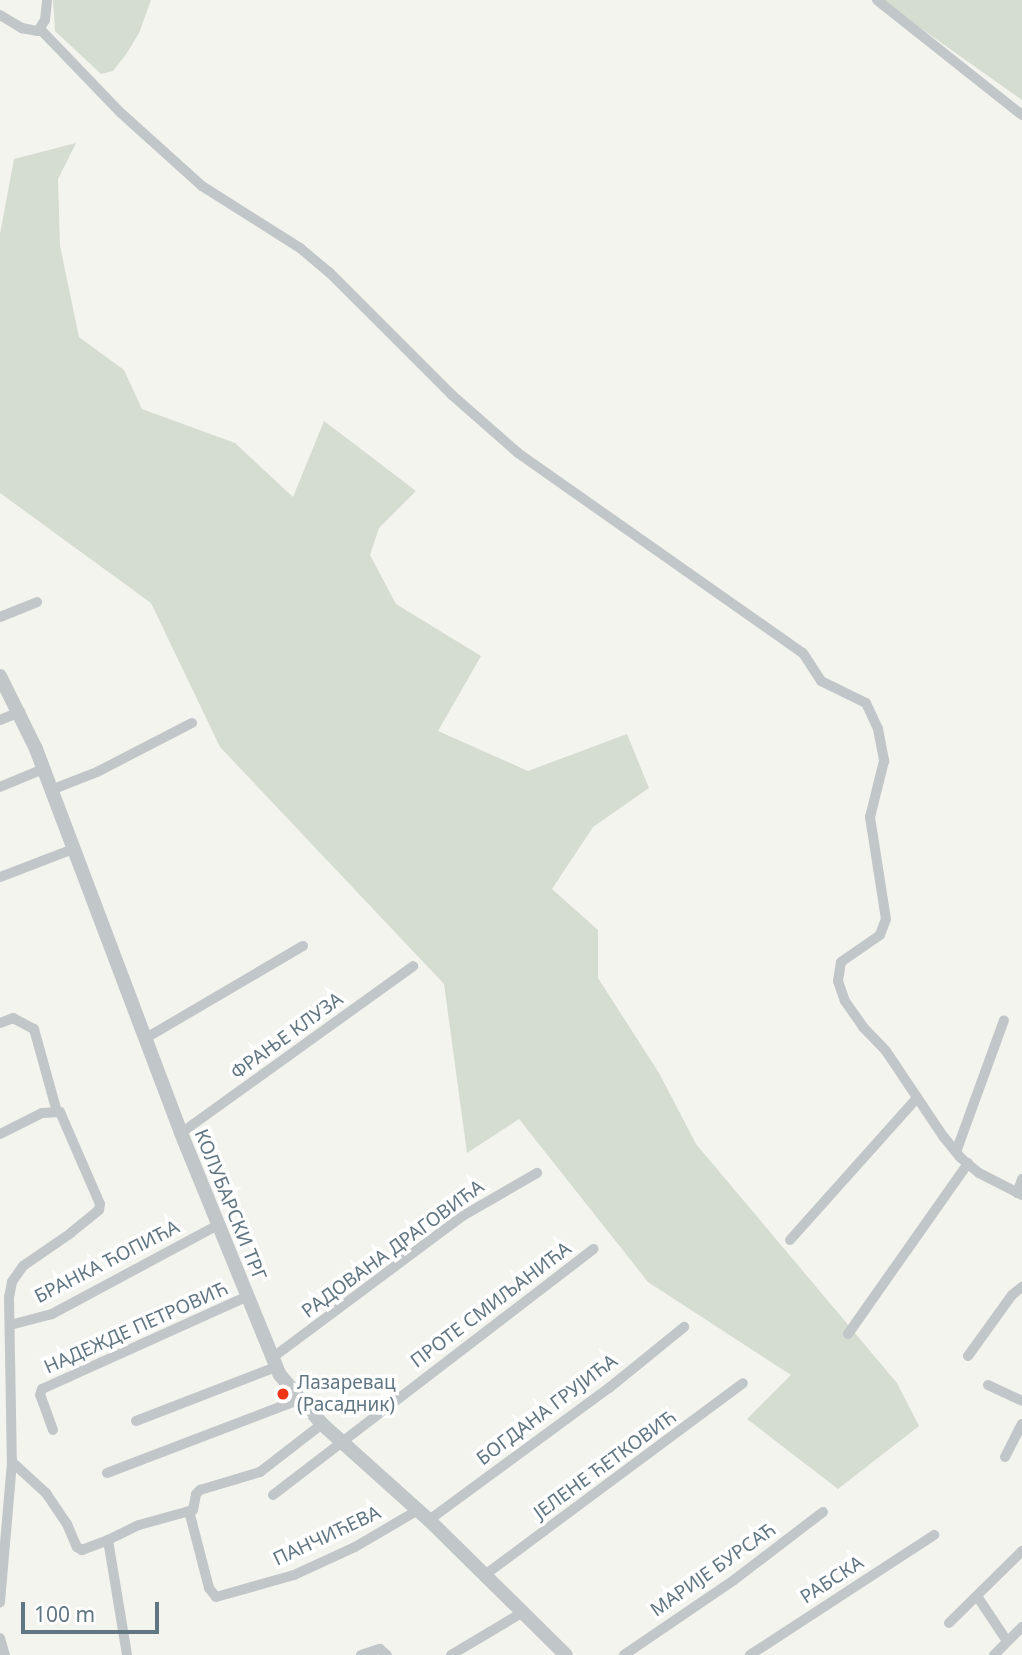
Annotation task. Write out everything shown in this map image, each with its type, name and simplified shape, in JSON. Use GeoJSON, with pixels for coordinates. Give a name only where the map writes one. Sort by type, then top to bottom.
{"type":"FeatureCollection","features":[{"type":"Feature","properties":{"kind":"street"},"geometry":{"type":"LineString","coordinates":[[41,30],[47,0]]}},
{"type":"Feature","properties":{"kind":"street"},"geometry":{"type":"LineString","coordinates":[[877,0],[1022,115]]}},
{"type":"Feature","properties":{"kind":"street"},"geometry":{"type":"LineString","coordinates":[[0,15],[27,30],[41,30],[121,113],[202,186],[300,248],[329,272],[452,395],[518,453],[803,653],[821,681],[866,703],[878,729],[884,761],[870,817],[886,919],[880,935],[841,962],[838,981],[845,1001],[894,1063],[956,1152],[992,1181],[1020,1194],[1022,1179]]}},
{"type":"Feature","properties":{"kind":"street"},"geometry":{"type":"LineString","coordinates":[[0,618],[37,602]]}},
{"type":"Feature","properties":{"kind":"street","name":"КОЛУБАРСКИ ТРГ"},"geometry":{"type":"LineString","coordinates":[[0,676],[20,712],[43,769],[181,1133],[274,1362],[298,1400],[424,1515],[566,1655]]}},
{"type":"Feature","properties":{"kind":"street"},"geometry":{"type":"LineString","coordinates":[[0,720],[20,712]]}},
{"type":"Feature","properties":{"kind":"street"},"geometry":{"type":"LineString","coordinates":[[51,790],[97,772],[192,723]]}},
{"type":"Feature","properties":{"kind":"street"},"geometry":{"type":"LineString","coordinates":[[0,786],[43,769]]}},
{"type":"Feature","properties":{"kind":"street"},"geometry":{"type":"LineString","coordinates":[[0,877],[73,849]]}},
{"type":"Feature","properties":{"kind":"street"},"geometry":{"type":"LineString","coordinates":[[146,1038],[303,946]]}},
{"type":"Feature","properties":{"kind":"street","name":"ФРАЊЕ КЛУЗА"},"geometry":{"type":"LineString","coordinates":[[181,1133],[413,966]]}},
{"type":"Feature","properties":{"kind":"street"},"geometry":{"type":"LineString","coordinates":[[0,1023],[13,1018],[34,1029],[57,1112]]}},
{"type":"Feature","properties":{"kind":"street"},"geometry":{"type":"LineString","coordinates":[[956,1152],[1004,1020]]}},
{"type":"Feature","properties":{"kind":"street"},"geometry":{"type":"LineString","coordinates":[[790,1240],[917,1098]]}},
{"type":"Feature","properties":{"kind":"street"},"geometry":{"type":"LineString","coordinates":[[0,1134],[42,1113],[57,1112],[63,1116],[93,1185],[99,1210],[23,1266],[12,1282],[12,1462],[0,1602]]}},
{"type":"Feature","properties":{"kind":"street"},"geometry":{"type":"LineString","coordinates":[[848,1334],[968,1163]]}},
{"type":"Feature","properties":{"kind":"street","name":"РАДОВАНА ДРАГОВИЋА"},"geometry":{"type":"LineString","coordinates":[[136,1421],[274,1362],[461,1217],[537,1173]]}},
{"type":"Feature","properties":{"kind":"street","name":"БРАНКА ЋОПИЋА"},"geometry":{"type":"LineString","coordinates":[[10,1325],[52,1314],[218,1225]]}},
{"type":"Feature","properties":{"kind":"street","name":"ПРОТЕ СМИЉАНИЋА"},"geometry":{"type":"LineString","coordinates":[[273,1495],[594,1249]]}},
{"type":"Feature","properties":{"kind":"street"},"geometry":{"type":"LineString","coordinates":[[968,1356],[1012,1295],[1022,1287]]}},
{"type":"Feature","properties":{"kind":"street","name":"НАДЕЖДЕ ПЕТРОВИЋ"},"geometry":{"type":"LineString","coordinates":[[53,1430],[40,1395],[42,1389],[246,1297]]}},
{"type":"Feature","properties":{"kind":"street","name":"БОГДАНА ГРУЈИЋА"},"geometry":{"type":"LineString","coordinates":[[424,1515],[609,1388],[684,1328]]}},
{"type":"Feature","properties":{"kind":"street","name":"ЈЕЛЕНЕ ЋЕТКОВИЋ"},"geometry":{"type":"LineString","coordinates":[[486,1574],[743,1383]]}},
{"type":"Feature","properties":{"kind":"street"},"geometry":{"type":"LineString","coordinates":[[988,1385],[1022,1401]]}},
{"type":"Feature","properties":{"kind":"street"},"geometry":{"type":"LineString","coordinates":[[107,1473],[298,1400]]}},
{"type":"Feature","properties":{"kind":"street"},"geometry":{"type":"LineString","coordinates":[[12,1462],[46,1493],[67,1524],[77,1547],[82,1550],[139,1525],[193,1510],[196,1494],[200,1490],[260,1472],[322,1424]]}},
{"type":"Feature","properties":{"kind":"street"},"geometry":{"type":"LineString","coordinates":[[1005,1457],[1022,1424]]}},
{"type":"Feature","properties":{"kind":"street","name":"ПАНЧИЋЕВА"},"geometry":{"type":"LineString","coordinates":[[189,1511],[209,1588],[216,1597],[294,1575],[424,1515]]}},
{"type":"Feature","properties":{"kind":"street","name":"МАРИЈЕ БУРСАЋ"},"geometry":{"type":"LineString","coordinates":[[624,1655],[734,1580],[823,1512]]}},
{"type":"Feature","properties":{"kind":"street","name":"РАБСКА"},"geometry":{"type":"LineString","coordinates":[[750,1655],[934,1535]]}},
{"type":"Feature","properties":{"kind":"street"},"geometry":{"type":"LineString","coordinates":[[108,1540],[127,1655]]}},
{"type":"Feature","properties":{"kind":"street"},"geometry":{"type":"LineString","coordinates":[[949,1623],[1022,1551]]}},
{"type":"Feature","properties":{"kind":"street"},"geometry":{"type":"LineString","coordinates":[[977,1596],[1007,1641]]}},
{"type":"Feature","properties":{"kind":"street"},"geometry":{"type":"LineString","coordinates":[[451,1655],[523,1612]]}},
{"type":"Feature","properties":{"kind":"street"},"geometry":{"type":"LineString","coordinates":[[994,1655],[1022,1627]]}},
{"type":"Feature","properties":{"kind":"street"},"geometry":{"type":"LineString","coordinates":[[0,1638],[5,1655]]}},
{"type":"Feature","properties":{"kind":"street"},"geometry":{"type":"LineString","coordinates":[[362,1655],[380,1649],[387,1655]]}},
{"type":"Feature","properties":{"kind":"shaded area"},"geometry":{"type":"Polygon","coordinates":[[[53,0],[151,0],[139,33],[127,53],[113,71],[101,74],[55,31],[53,0]]]}},
{"type":"Feature","properties":{"kind":"shaded area"},"geometry":{"type":"Polygon","coordinates":[[[881,0],[1022,0],[1022,100],[881,0]]]}},
{"type":"Feature","properties":{"kind":"shaded area"},"geometry":{"type":"Polygon","coordinates":[[[76,143],[58,179],[60,246],[79,337],[124,370],[142,409],[235,443],[293,497],[324,421],[416,491],[379,528],[370,555],[396,604],[481,656],[438,731],[528,771],[627,734],[649,788],[593,827],[552,889],[598,930],[598,978],[659,1073],[696,1144],[897,1383],[919,1426],[838,1489],[747,1419],[791,1375],[648,1282],[519,1119],[467,1153],[444,984],[220,747],[151,603],[0,493],[0,234],[14,159],[76,143]]]}},
{"type":"Feature","properties":{"kind":"place","name":"Лазаревац (Расадник)"},"geometry":{"type":"Point","coordinates":[283,1394]}}]}
